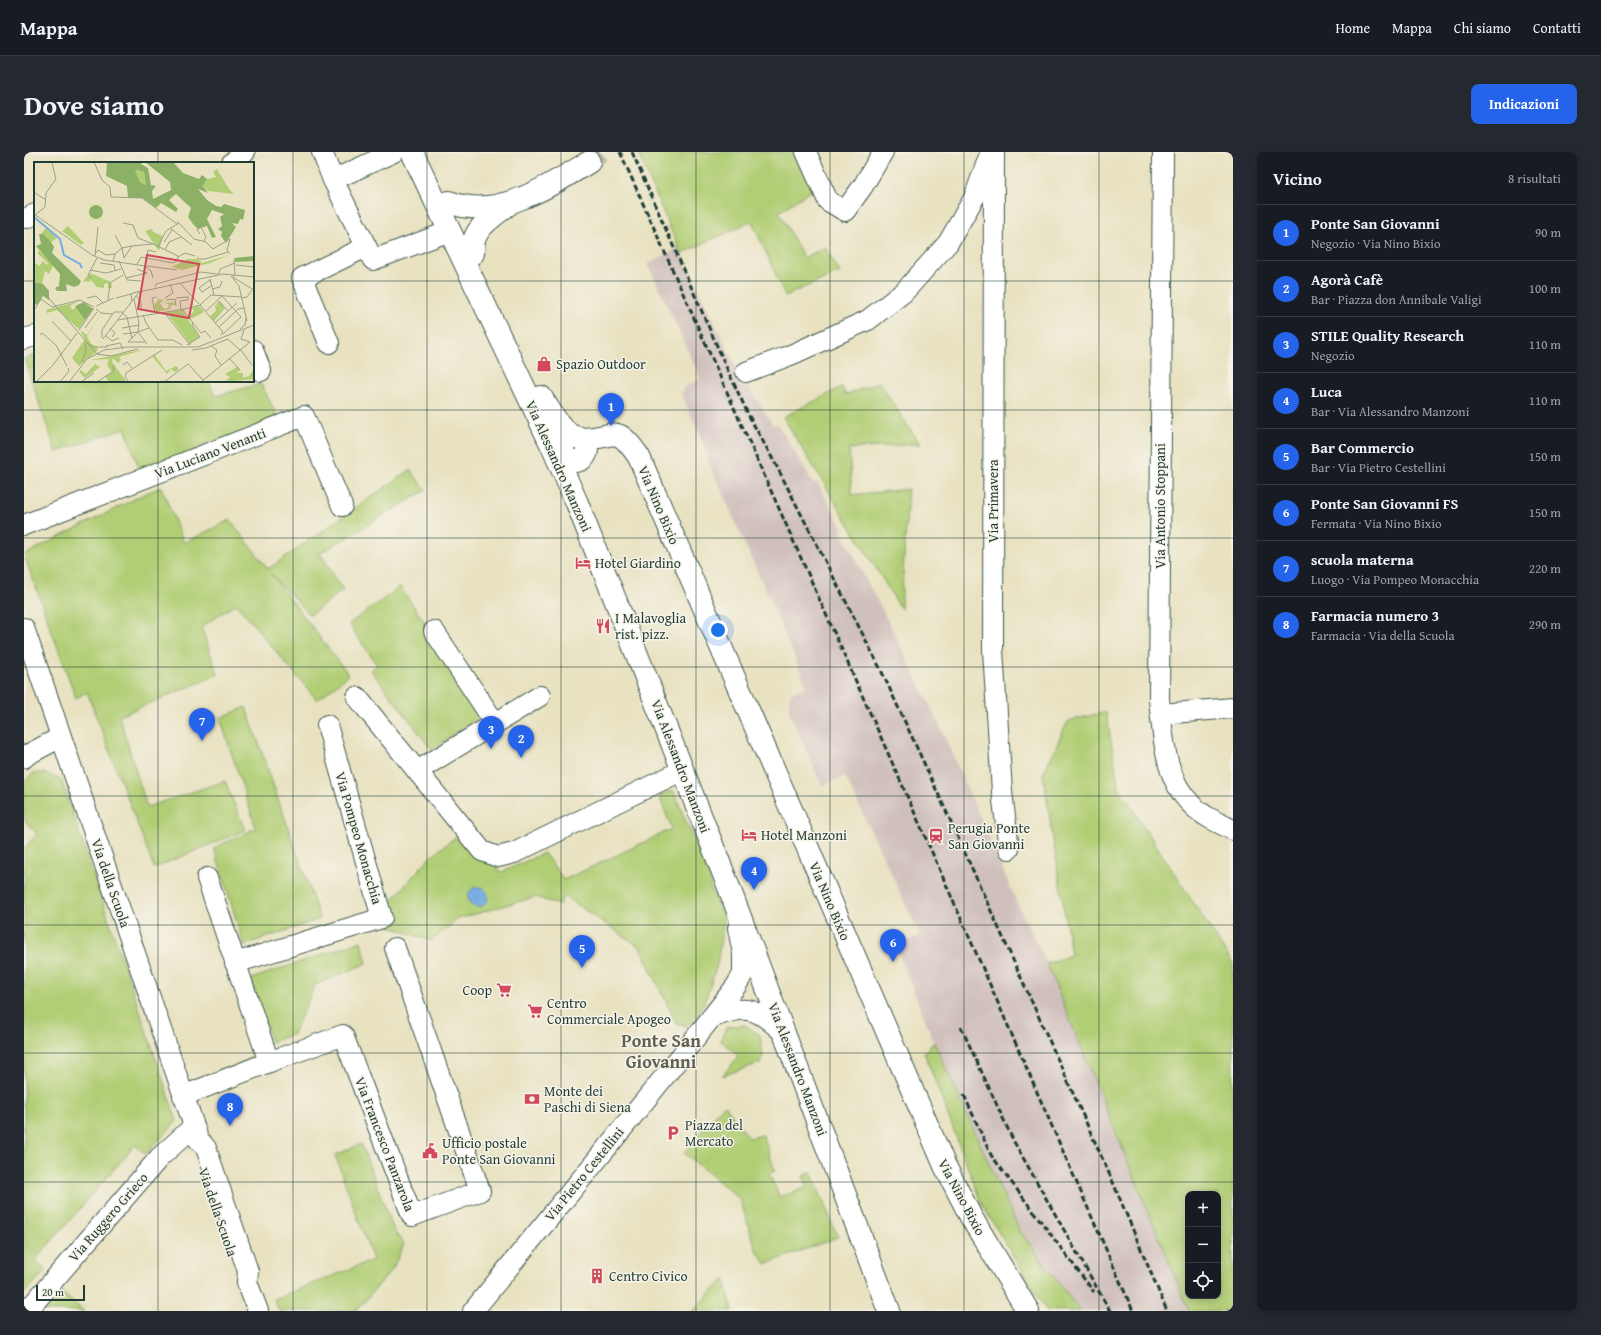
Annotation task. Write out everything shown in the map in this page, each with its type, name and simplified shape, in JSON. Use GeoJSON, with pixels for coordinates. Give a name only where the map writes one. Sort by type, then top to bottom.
{"type":"FeatureCollection","features":[{"type":"Feature","properties":{"kind":"main road","name":"Via Alessandro Manzoni"},"geometry":{"type":"LineString","coordinates":[[412,152],[537,415],[577,503],[728,885],[889,1311]]}},
{"type":"Feature","properties":{"kind":"main road","name":"Via Alessandro Manzoni"},"geometry":{"type":"LineString","coordinates":[[425,152],[544,403],[571,445]]}},
{"type":"Feature","properties":{"kind":"main road"},"geometry":{"type":"LineString","coordinates":[[449,202],[461,207],[471,208],[512,202],[552,184],[589,162]]}},
{"type":"Feature","properties":{"kind":"main road"},"geometry":{"type":"LineString","coordinates":[[474,253],[474,240],[484,226],[512,202]]}},
{"type":"Feature","properties":{"kind":"main road"},"geometry":{"type":"LineString","coordinates":[[537,415],[571,445],[577,503]]}},
{"type":"Feature","properties":{"kind":"main road","name":"Via Nino Bixio"},"geometry":{"type":"LineString","coordinates":[[571,445],[610,434],[617,435],[624,437],[638,457],[945,1166],[971,1217],[1028,1311]]}},
{"type":"Feature","properties":{"kind":"street"},"geometry":{"type":"LineString","coordinates":[[233,162],[245,152]]}},
{"type":"Feature","properties":{"kind":"street"},"geometry":{"type":"LineString","coordinates":[[322,152],[333,180],[370,254]]}},
{"type":"Feature","properties":{"kind":"street"},"geometry":{"type":"LineString","coordinates":[[333,180],[394,152]]}},
{"type":"Feature","properties":{"kind":"street"},"geometry":{"type":"LineString","coordinates":[[806,152],[828,201],[845,211],[863,186],[883,152]]}},
{"type":"Feature","properties":{"kind":"street"},"geometry":{"type":"LineString","coordinates":[[746,372],[794,354],[868,320],[904,292],[948,243],[974,198],[990,152]]}},
{"type":"Feature","properties":{"kind":"street","name":"Via Primavera"},"geometry":{"type":"LineString","coordinates":[[994,152],[994,650],[1002,792],[1009,849]]}},
{"type":"Feature","properties":{"kind":"street","name":"Via Antonio Stoppani"},"geometry":{"type":"LineString","coordinates":[[1163,152],[1159,691],[1161,714],[1164,741],[1173,778],[1182,793],[1191,805],[1214,821],[1233,830]]}},
{"type":"Feature","properties":{"kind":"street"},"geometry":{"type":"LineString","coordinates":[[329,343],[302,278],[370,254],[450,231]]}},
{"type":"Feature","properties":{"kind":"street"},"geometry":{"type":"LineString","coordinates":[[24,339],[34,336]]}},
{"type":"Feature","properties":{"kind":"street"},"geometry":{"type":"LineString","coordinates":[[254,353],[261,371]]}},
{"type":"Feature","properties":{"kind":"street","name":"Via Luciano Venanti"},"geometry":{"type":"LineString","coordinates":[[24,525],[304,416],[342,506]]}},
{"type":"Feature","properties":{"kind":"street","name":"Via della Scuola"},"geometry":{"type":"LineString","coordinates":[[24,628],[196,1132],[196,1150],[239,1274],[248,1282],[258,1311]]}},
{"type":"Feature","properties":{"kind":"street"},"geometry":{"type":"LineString","coordinates":[[434,631],[495,723]]}},
{"type":"Feature","properties":{"kind":"street"},"geometry":{"type":"LineString","coordinates":[[417,770],[540,696]]}},
{"type":"Feature","properties":{"kind":"street"},"geometry":{"type":"LineString","coordinates":[[357,697],[482,851],[498,857],[514,853],[683,770]]}},
{"type":"Feature","properties":{"kind":"street"},"geometry":{"type":"LineString","coordinates":[[1161,714],[1233,708]]}},
{"type":"Feature","properties":{"kind":"street","name":"Via Pompeo Monacchia"},"geometry":{"type":"LineString","coordinates":[[235,963],[382,918],[327,725]]}},
{"type":"Feature","properties":{"kind":"street"},"geometry":{"type":"LineString","coordinates":[[24,758],[61,737]]}},
{"type":"Feature","properties":{"kind":"street"},"geometry":{"type":"LineString","coordinates":[[207,878],[268,1062]]}},
{"type":"Feature","properties":{"kind":"street","name":"Via Pietro Cestellini"},"geometry":{"type":"LineString","coordinates":[[473,1311],[736,986],[742,974],[743,954],[738,925],[728,885]]}},
{"type":"Feature","properties":{"kind":"street","name":"Via Francesco Panzarola"},"geometry":{"type":"LineString","coordinates":[[184,1096],[268,1062],[343,1035],[412,1216],[480,1191],[394,948]]}},
{"type":"Feature","properties":{"kind":"street"},"geometry":{"type":"LineString","coordinates":[[711,1018],[729,1011],[744,1009],[760,1014],[785,1034]]}},
{"type":"Feature","properties":{"kind":"street","name":"Via Ruggero Grieco"},"geometry":{"type":"LineString","coordinates":[[27,1311],[159,1158],[196,1132]]}},
{"type":"Feature","properties":{"kind":"shaded area"},"geometry":{"type":"Polygon","coordinates":[[[678,248],[735,365],[773,425],[777,423],[814,484],[817,482],[843,529],[840,530],[936,717],[1024,918],[1047,963],[1071,955],[1043,774],[1068,721],[1106,712],[1119,788],[1233,964],[1233,1311],[1080,1311],[1019,1230],[934,1042],[896,947],[920,935],[845,776],[822,786],[789,712],[789,698],[792,692],[807,687],[772,604],[707,459],[709,457],[681,393],[684,391],[683,388],[699,380],[699,375],[648,264],[678,248]]]}},
{"type":"Feature","properties":{"kind":"green space"},"geometry":{"type":"Polygon","coordinates":[[[638,152],[796,152],[813,189],[779,212],[804,258],[825,247],[840,272],[785,296],[752,221],[681,254],[638,152]]]}},
{"type":"Feature","properties":{"kind":"green space"},"geometry":{"type":"Polygon","coordinates":[[[34,355],[34,382],[209,382],[215,396],[261,384],[278,418],[140,471],[125,428],[56,452],[24,359],[34,355]]]}},
{"type":"Feature","properties":{"kind":"green space"},"geometry":{"type":"Polygon","coordinates":[[[879,382],[920,444],[849,449],[852,495],[908,489],[901,609],[783,417],[842,387],[846,395],[879,382]]]}},
{"type":"Feature","properties":{"kind":"green space"},"geometry":{"type":"Polygon","coordinates":[[[410,470],[426,490],[320,553],[343,590],[310,615],[271,574],[349,675],[317,700],[236,604],[201,627],[218,675],[119,716],[147,807],[225,781],[245,830],[154,868],[87,692],[76,698],[24,555],[144,494],[161,487],[184,543],[230,520],[268,569],[410,470]]]}},
{"type":"Feature","properties":{"kind":"green space"},"geometry":{"type":"Polygon","coordinates":[[[400,587],[487,711],[432,750],[371,670],[377,665],[349,624],[400,587]]]}},
{"type":"Feature","properties":{"kind":"green space"},"geometry":{"type":"Polygon","coordinates":[[[246,707],[320,919],[244,945],[214,848],[256,828],[220,718],[246,707]]]}},
{"type":"Feature","properties":{"kind":"green space"},"geometry":{"type":"Polygon","coordinates":[[[1106,712],[1119,788],[1233,964],[1233,1311],[1189,1311],[1047,964],[1071,955],[1043,774],[1068,721],[1106,712]]]}},
{"type":"Feature","properties":{"kind":"green space"},"geometry":{"type":"Polygon","coordinates":[[[33,773],[43,773],[61,779],[177,1121],[146,1154],[135,1145],[35,1260],[46,1270],[24,1294],[24,849],[37,834],[24,820],[24,782],[33,773]]]}},
{"type":"Feature","properties":{"kind":"green space"},"geometry":{"type":"Polygon","coordinates":[[[673,790],[711,880],[710,887],[724,919],[717,965],[706,998],[697,1017],[686,1026],[676,1023],[640,947],[564,896],[559,905],[536,897],[458,919],[431,941],[386,925],[386,907],[431,856],[457,836],[502,872],[544,853],[564,880],[672,829],[659,796],[673,790]]]}},
{"type":"Feature","properties":{"kind":"green space"},"geometry":{"type":"Polygon","coordinates":[[[361,941],[367,963],[315,985],[293,1034],[271,1042],[251,979],[361,941]]]}},
{"type":"Feature","properties":{"kind":"green space"},"geometry":{"type":"Polygon","coordinates":[[[744,1025],[760,1035],[763,1056],[760,1063],[722,1076],[739,1056],[720,1040],[727,1027],[744,1025]]]}},
{"type":"Feature","properties":{"kind":"green space"},"geometry":{"type":"Polygon","coordinates":[[[934,1042],[1019,1230],[1080,1311],[1047,1311],[982,1205],[924,1052],[934,1042]]]}},
{"type":"Feature","properties":{"kind":"green space"},"geometry":{"type":"Polygon","coordinates":[[[725,1105],[749,1138],[763,1135],[775,1171],[769,1174],[780,1197],[808,1187],[803,1176],[811,1172],[838,1237],[766,1264],[756,1249],[740,1199],[684,1153],[717,1112],[725,1105]]]}},
{"type":"Feature","properties":{"kind":"green space"},"geometry":{"type":"Polygon","coordinates":[[[361,1144],[394,1231],[404,1244],[392,1270],[356,1311],[279,1311],[274,1299],[373,1260],[335,1155],[361,1144]]]}},
{"type":"Feature","properties":{"kind":"green space"},"geometry":{"type":"Polygon","coordinates":[[[725,1279],[733,1311],[692,1311],[725,1279]]]}},
{"type":"Feature","properties":{"kind":"green space"},"geometry":{"type":"Polygon","coordinates":[[[57,1289],[84,1311],[39,1311],[57,1289]]]}},
{"type":"Feature","properties":{"kind":"water"},"geometry":{"type":"Polygon","coordinates":[[[478,887],[485,890],[488,897],[485,904],[478,907],[471,904],[468,897],[471,890],[478,887]]]}},
{"type":"Feature","properties":{"kind":"tunnel"},"geometry":{"type":"LineString","coordinates":[[589,162],[600,152]]}},
{"type":"Feature","properties":{"kind":"railway"},"geometry":{"type":"LineString","coordinates":[[620,152],[920,825],[1133,1311]]}},
{"type":"Feature","properties":{"kind":"railway"},"geometry":{"type":"LineString","coordinates":[[632,152],[749,416],[776,465],[881,670],[1112,1180],[1167,1311]]}},
{"type":"Feature","properties":{"kind":"railway"},"geometry":{"type":"LineString","coordinates":[[961,1027],[1013,1140],[1110,1311]]}},
{"type":"Feature","properties":{"kind":"railway"},"geometry":{"type":"LineString","coordinates":[[964,1095],[991,1155],[1094,1292]]}},
{"type":"Feature","properties":{"kind":"place","name":"Spazio Outdoor"},"geometry":{"type":"Point","coordinates":[544,364]}},
{"type":"Feature","properties":{"kind":"place","name":"Ponte San Giovanni"},"geometry":{"type":"Point","coordinates":[611,426]}},
{"type":"Feature","properties":{"kind":"place","name":"Hotel Giardino"},"geometry":{"type":"Point","coordinates":[583,563]}},
{"type":"Feature","properties":{"kind":"place","name":"I Malavoglia rist. pizz."},"geometry":{"type":"Point","coordinates":[603,626]}},
{"type":"Feature","properties":{"kind":"place","name":"scuola materna"},"geometry":{"type":"Point","coordinates":[202,741]}},
{"type":"Feature","properties":{"kind":"place","name":"STILE Quality Research"},"geometry":{"type":"Point","coordinates":[491,749]}},
{"type":"Feature","properties":{"kind":"place","name":"Agorà Cafè"},"geometry":{"type":"Point","coordinates":[521,758]}},
{"type":"Feature","properties":{"kind":"place","name":"Hotel Manzoni"},"geometry":{"type":"Point","coordinates":[749,835]}},
{"type":"Feature","properties":{"kind":"place","name":"Perugia Ponte San Giovanni"},"geometry":{"type":"Point","coordinates":[936,836]}},
{"type":"Feature","properties":{"kind":"place","name":"Luca"},"geometry":{"type":"Point","coordinates":[754,890]}},
{"type":"Feature","properties":{"kind":"place","name":"Ponte San Giovanni FS"},"geometry":{"type":"Point","coordinates":[893,962]}},
{"type":"Feature","properties":{"kind":"place","name":"Bar Commercio"},"geometry":{"type":"Point","coordinates":[582,968]}},
{"type":"Feature","properties":{"kind":"place","name":"Coop"},"geometry":{"type":"Point","coordinates":[504,990]}},
{"type":"Feature","properties":{"kind":"place","name":"Centro Commerciale Apogeo"},"geometry":{"type":"Point","coordinates":[535,1011]}},
{"type":"Feature","properties":{"kind":"place","name":"Monte dei Paschi di Siena"},"geometry":{"type":"Point","coordinates":[532,1099]}},
{"type":"Feature","properties":{"kind":"place","name":"Farmacia numero 3"},"geometry":{"type":"Point","coordinates":[230,1126]}},
{"type":"Feature","properties":{"kind":"place","name":"Piazza del Mercato"},"geometry":{"type":"Point","coordinates":[673,1133]}},
{"type":"Feature","properties":{"kind":"place","name":"Ufficio postale Ponte San Giovanni"},"geometry":{"type":"Point","coordinates":[430,1151]}},
{"type":"Feature","properties":{"kind":"place","name":"Centro Civico"},"geometry":{"type":"Point","coordinates":[597,1276]}},
{"type":"Feature","properties":{"kind":"district","name":"Ponte San Giovanni"},"geometry":{"type":"Point","coordinates":[661,1050]}}]}
